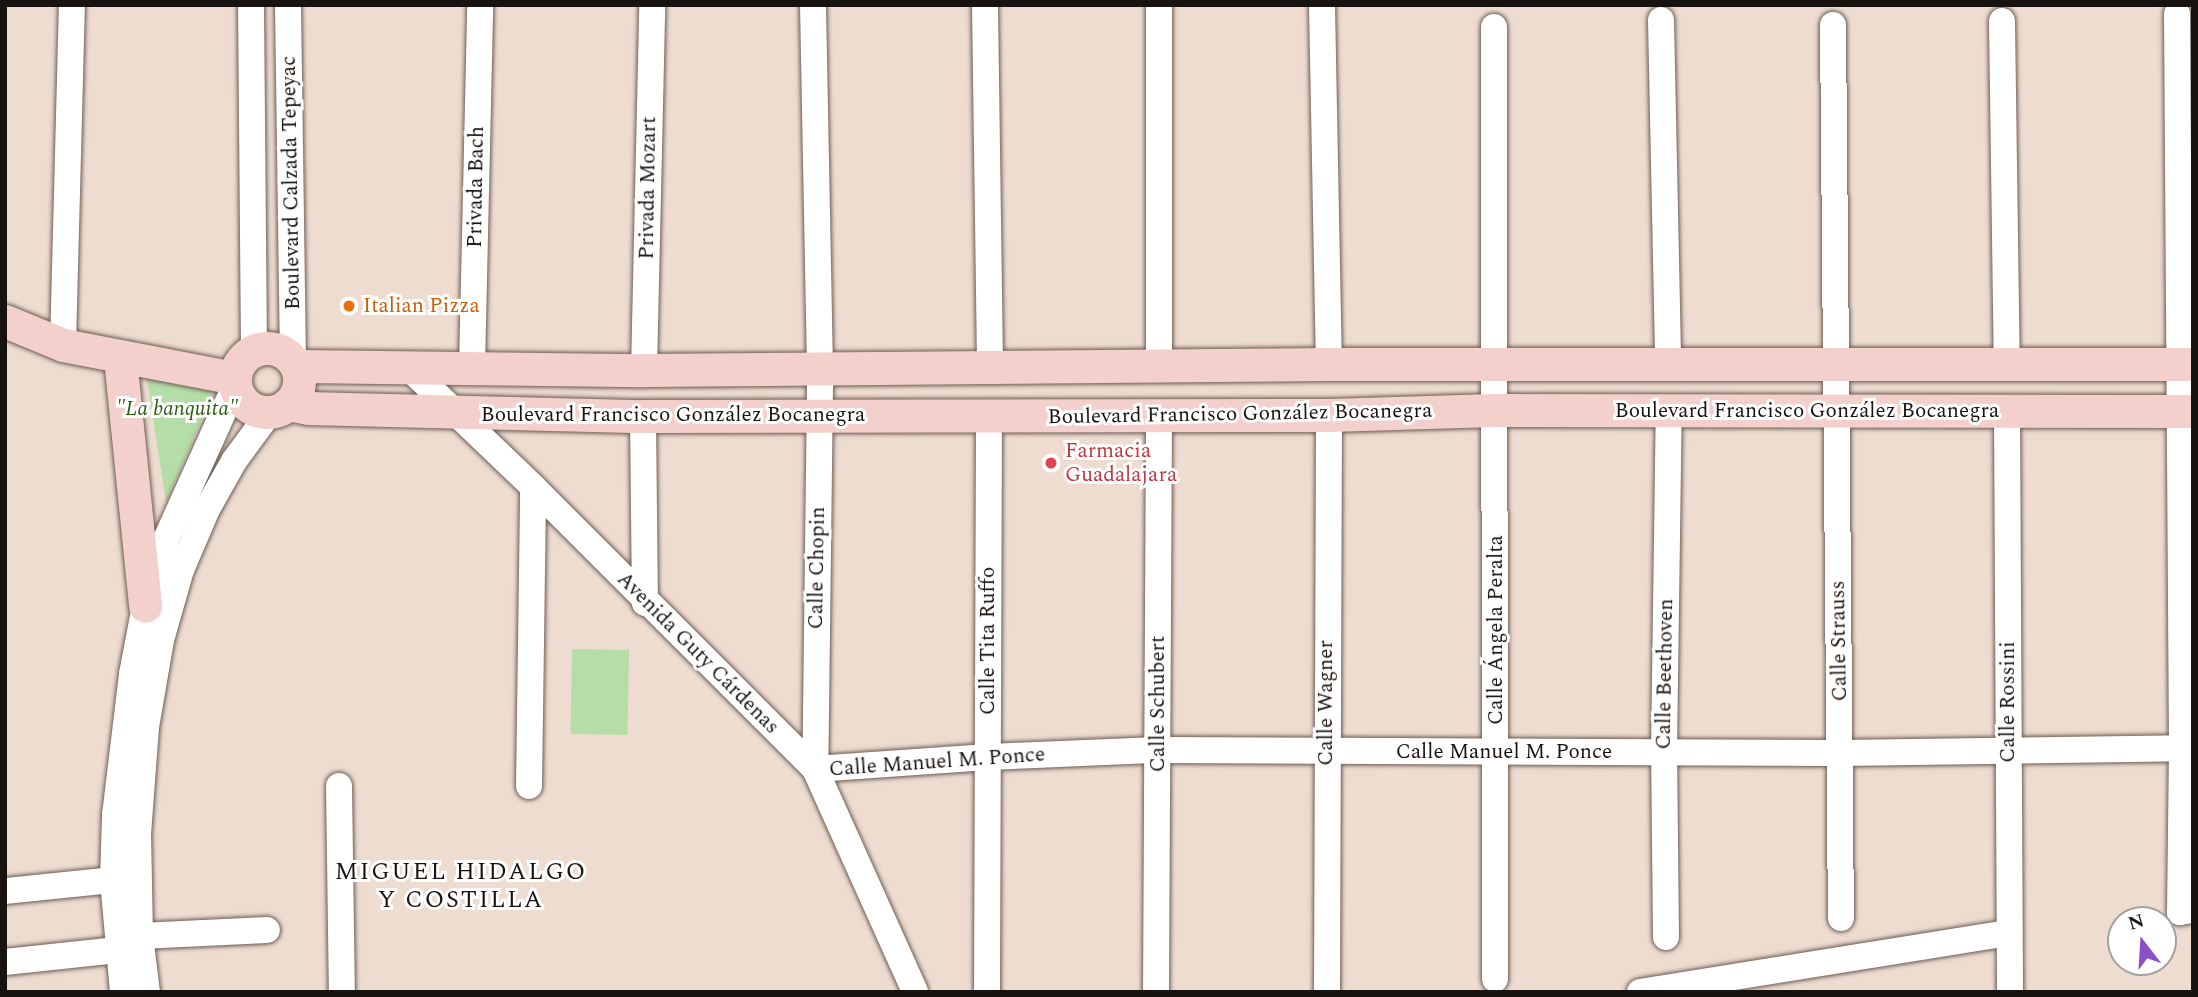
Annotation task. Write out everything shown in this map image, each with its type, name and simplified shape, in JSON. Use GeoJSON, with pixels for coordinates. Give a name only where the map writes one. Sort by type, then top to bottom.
{"type":"FeatureCollection","features":[{"type":"Feature","properties":{"kind":"main road"},"geometry":{"type":"LineString","coordinates":[[11,322],[241,368]]}},
{"type":"Feature","properties":{"kind":"main road"},"geometry":{"type":"LineString","coordinates":[[64,334],[120,358],[241,368],[276,348],[296,364],[643,370],[1329,364],[2186,365]]}},
{"type":"Feature","properties":{"kind":"main road"},"geometry":{"type":"LineString","coordinates":[[120,358],[145,606]]}},
{"type":"Feature","properties":{"kind":"main road"},"geometry":{"type":"LineString","coordinates":[[241,368],[247,406],[279,408],[299,386],[296,364]]}},
{"type":"Feature","properties":{"kind":"main road"},"geometry":{"type":"LineString","coordinates":[[1153,367],[1156,392],[1153,416]]}},
{"type":"Feature","properties":{"kind":"main road","name":"Boulevard Francisco González Bocanegra"},"geometry":{"type":"LineString","coordinates":[[279,408],[819,417],[1329,415],[1494,410],[2187,411]]}},
{"type":"Feature","properties":{"kind":"street"},"geometry":{"type":"LineString","coordinates":[[64,334],[72,5]]}},
{"type":"Feature","properties":{"kind":"street","name":"Boulevard Calzada Tepeyac"},"geometry":{"type":"LineString","coordinates":[[123,992],[117,950],[113,880],[122,740],[145,606],[166,539],[241,368],[251,5]]}},
{"type":"Feature","properties":{"kind":"street","name":"Boulevard Calzada Tepeyac"},"geometry":{"type":"LineString","coordinates":[[288,5],[296,364]]}},
{"type":"Feature","properties":{"kind":"street","name":"Privada Bach"},"geometry":{"type":"LineString","coordinates":[[472,368],[480,5]]}},
{"type":"Feature","properties":{"kind":"street","name":"Privada Mozart"},"geometry":{"type":"LineString","coordinates":[[643,370],[652,5]]}},
{"type":"Feature","properties":{"kind":"street","name":"Calle Chopin"},"geometry":{"type":"LineString","coordinates":[[813,5],[820,368],[815,769]]}},
{"type":"Feature","properties":{"kind":"street"},"geometry":{"type":"LineString","coordinates":[[985,5],[990,368]]}},
{"type":"Feature","properties":{"kind":"street"},"geometry":{"type":"LineString","coordinates":[[1153,367],[1159,5]]}},
{"type":"Feature","properties":{"kind":"street"},"geometry":{"type":"LineString","coordinates":[[1322,5],[1329,364]]}},
{"type":"Feature","properties":{"kind":"street"},"geometry":{"type":"LineString","coordinates":[[2177,14],[2187,411],[2186,911]]}},
{"type":"Feature","properties":{"kind":"street"},"geometry":{"type":"LineString","coordinates":[[1661,20],[1668,363]]}},
{"type":"Feature","properties":{"kind":"street"},"geometry":{"type":"LineString","coordinates":[[2002,21],[2007,364]]}},
{"type":"Feature","properties":{"kind":"street","name":"Calle Strauss"},"geometry":{"type":"LineString","coordinates":[[1833,25],[1842,918]]}},
{"type":"Feature","properties":{"kind":"street","name":"Calle Ángela Peralta"},"geometry":{"type":"LineString","coordinates":[[1494,27],[1495,979]]}},
{"type":"Feature","properties":{"kind":"street","name":"Avenida Guty Cárdenas"},"geometry":{"type":"LineString","coordinates":[[408,367],[533,487],[645,603],[815,769],[915,992]]}},
{"type":"Feature","properties":{"kind":"street"},"geometry":{"type":"LineString","coordinates":[[147,992],[140,936],[138,834],[146,727],[161,640],[181,570],[207,509],[234,461],[279,408]]}},
{"type":"Feature","properties":{"kind":"street","name":"Calle Beethoven"},"geometry":{"type":"LineString","coordinates":[[1666,937],[1664,751],[1669,410]]}},
{"type":"Feature","properties":{"kind":"street","name":"Calle Rossini"},"geometry":{"type":"LineString","coordinates":[[2007,412],[2010,992]]}},
{"type":"Feature","properties":{"kind":"street","name":"Calle Wagner"},"geometry":{"type":"LineString","coordinates":[[1327,992],[1329,415]]}},
{"type":"Feature","properties":{"kind":"street"},"geometry":{"type":"LineString","coordinates":[[643,416],[645,603]]}},
{"type":"Feature","properties":{"kind":"street","name":"Calle Tita Ruffo"},"geometry":{"type":"LineString","coordinates":[[986,992],[989,416]]}},
{"type":"Feature","properties":{"kind":"street","name":"Calle Schubert"},"geometry":{"type":"LineString","coordinates":[[1153,416],[1158,750],[1156,992]]}},
{"type":"Feature","properties":{"kind":"street"},"geometry":{"type":"LineString","coordinates":[[529,786],[533,487]]}},
{"type":"Feature","properties":{"kind":"street","name":"Calle Manuel M. Ponce"},"geometry":{"type":"LineString","coordinates":[[815,769],[988,757],[1158,750],[1326,753],[2009,752],[2187,748]]}},
{"type":"Feature","properties":{"kind":"street"},"geometry":{"type":"LineString","coordinates":[[339,786],[342,992]]}},
{"type":"Feature","properties":{"kind":"street"},"geometry":{"type":"LineString","coordinates":[[5,891],[113,880]]}},
{"type":"Feature","properties":{"kind":"street"},"geometry":{"type":"LineString","coordinates":[[140,936],[267,930]]}},
{"type":"Feature","properties":{"kind":"street"},"geometry":{"type":"LineString","coordinates":[[1640,992],[2008,933]]}},
{"type":"Feature","properties":{"kind":"street"},"geometry":{"type":"LineString","coordinates":[[5,962],[117,950]]}},
{"type":"Feature","properties":{"kind":"green space","name":"\"La banquita\""},"geometry":{"type":"Polygon","coordinates":[[[146,374],[214,391],[166,502],[146,374]]]}},
{"type":"Feature","properties":{"kind":"green space"},"geometry":{"type":"Polygon","coordinates":[[[572,649],[629,650],[628,735],[571,734],[572,649]]]}},
{"type":"Feature","properties":{"kind":"place","name":"Italian Pizza"},"geometry":{"type":"Point","coordinates":[349,306]}},
{"type":"Feature","properties":{"kind":"place","name":"Farmacia Guadalajara"},"geometry":{"type":"Point","coordinates":[1051,463]}},
{"type":"Feature","properties":{"kind":"district","name":"MIGUEL HIDALGO Y COSTILLA"},"geometry":{"type":"Point","coordinates":[461,887]}}]}
